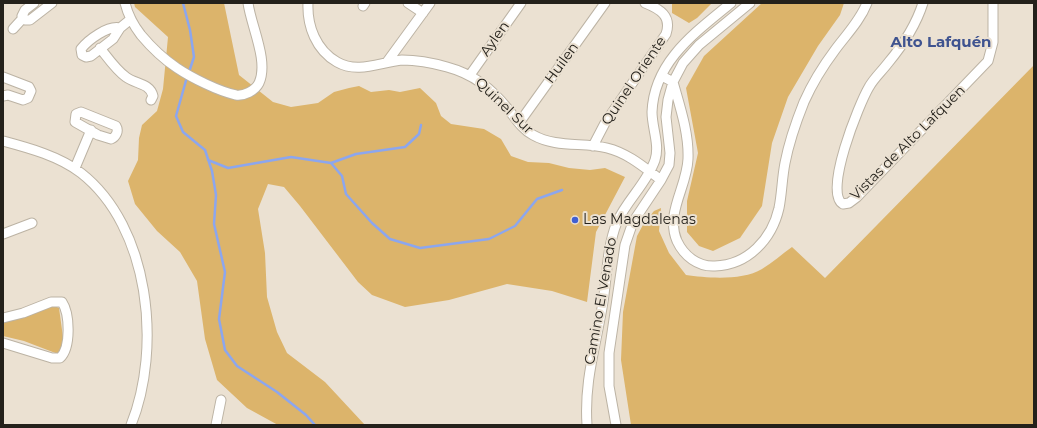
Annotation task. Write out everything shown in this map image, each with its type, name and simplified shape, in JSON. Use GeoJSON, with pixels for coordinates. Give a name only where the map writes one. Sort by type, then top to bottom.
{"type":"FeatureCollection","features":[{"type":"Feature","properties":{"kind":"street"},"geometry":{"type":"LineString","coordinates":[[13,28],[23,18],[23,12],[34,3]]}},
{"type":"Feature","properties":{"kind":"street"},"geometry":{"type":"LineString","coordinates":[[23,18],[25,20],[30,20],[52,3]]}},
{"type":"Feature","properties":{"kind":"street"},"geometry":{"type":"LineString","coordinates":[[125,3],[131,19],[148,42],[177,68],[193,77],[237,95],[250,92],[258,86],[261,77],[261,58],[248,3]]}},
{"type":"Feature","properties":{"kind":"street","name":"Quinel Sur"},"geometry":{"type":"LineString","coordinates":[[308,3],[308,18],[313,35],[321,49],[332,59],[345,66],[358,68],[387,62],[408,60],[445,66],[470,74],[491,90],[528,132],[541,139],[571,145],[607,148],[622,153],[662,180]]}},
{"type":"Feature","properties":{"kind":"street"},"geometry":{"type":"LineString","coordinates":[[408,3],[423,13]]}},
{"type":"Feature","properties":{"kind":"street"},"geometry":{"type":"LineString","coordinates":[[387,62],[430,3]]}},
{"type":"Feature","properties":{"kind":"street","name":"Aylen"},"geometry":{"type":"LineString","coordinates":[[470,74],[520,3]]}},
{"type":"Feature","properties":{"kind":"street","name":"Huilen"},"geometry":{"type":"LineString","coordinates":[[519,123],[605,3]]}},
{"type":"Feature","properties":{"kind":"street","name":"Quinel Oriente"},"geometry":{"type":"LineString","coordinates":[[593,146],[605,123],[666,34],[668,25],[666,16],[659,9],[645,3]]}},
{"type":"Feature","properties":{"kind":"street","name":"Camino El Venado"},"geometry":{"type":"LineString","coordinates":[[587,425],[586,397],[589,369],[603,302],[612,237],[622,212],[650,172],[656,158],[652,119],[653,105],[662,76],[670,61],[682,45],[704,24],[731,3]]}},
{"type":"Feature","properties":{"kind":"street","name":"Camino El Venado"},"geometry":{"type":"LineString","coordinates":[[616,425],[609,386],[608,358],[625,245],[632,222],[662,180],[669,165],[670,154],[666,117],[668,100],[673,82],[683,63],[699,45],[750,3]]}},
{"type":"Feature","properties":{"kind":"street"},"geometry":{"type":"LineString","coordinates":[[662,76],[673,82],[688,141],[688,158],[684,186],[673,215],[674,234],[681,248],[695,261],[712,266],[732,263],[754,251],[770,231],[779,206],[788,150],[804,103],[824,66],[858,20],[867,3]]}},
{"type":"Feature","properties":{"kind":"street","name":"Vistas de Alto Lafquen"},"geometry":{"type":"LineString","coordinates":[[923,3],[911,31],[869,87],[859,108],[847,142],[838,178],[836,195],[839,202],[842,204],[849,203],[857,196],[988,60],[993,42],[993,3]]}},
{"type":"Feature","properties":{"kind":"street"},"geometry":{"type":"LineString","coordinates":[[120,28],[108,28],[86,44],[81,52],[83,56],[88,57],[100,48],[116,35],[120,28],[131,19]]}},
{"type":"Feature","properties":{"kind":"street"},"geometry":{"type":"LineString","coordinates":[[100,48],[124,76],[146,86],[150,90],[153,96],[151,100]]}},
{"type":"Feature","properties":{"kind":"street"},"geometry":{"type":"LineString","coordinates":[[3,78],[28,87],[31,91],[25,100],[8,95],[3,96]]}},
{"type":"Feature","properties":{"kind":"street"},"geometry":{"type":"LineString","coordinates":[[666,117],[674,114],[682,116]]}},
{"type":"Feature","properties":{"kind":"street"},"geometry":{"type":"LineString","coordinates":[[75,168],[91,130]]}},
{"type":"Feature","properties":{"kind":"street"},"geometry":{"type":"LineString","coordinates":[[3,141],[49,156],[75,168],[102,194],[119,218],[133,253],[142,286],[147,316],[147,358],[143,387],[131,425]]}},
{"type":"Feature","properties":{"kind":"street"},"geometry":{"type":"LineString","coordinates":[[3,234],[32,223]]}},
{"type":"Feature","properties":{"kind":"street"},"geometry":{"type":"LineString","coordinates":[[3,318],[23,314],[51,302],[62,302],[67,324],[67,348],[60,358],[52,358],[3,343]]}},
{"type":"Feature","properties":{"kind":"street"},"geometry":{"type":"LineString","coordinates":[[216,425],[221,400]]}},
{"type":"Feature","properties":{"kind":"shaded area"},"geometry":{"type":"Polygon","coordinates":[[[134,3],[224,3],[239,75],[273,102],[291,107],[318,103],[334,92],[359,86],[371,92],[389,90],[400,92],[420,88],[436,103],[441,116],[451,124],[484,129],[501,139],[511,156],[528,162],[549,163],[569,168],[590,170],[605,168],[625,177],[596,232],[587,302],[552,291],[507,284],[449,300],[405,307],[372,295],[358,282],[284,187],[268,184],[258,209],[265,253],[267,297],[277,332],[287,353],[325,382],[365,425],[278,425],[247,408],[217,380],[205,339],[197,281],[180,252],[157,231],[135,204],[128,181],[138,160],[139,138],[142,125],[157,111],[163,89],[168,37],[135,7],[134,3]]]}},
{"type":"Feature","properties":{"kind":"shaded area"},"geometry":{"type":"Polygon","coordinates":[[[672,3],[712,3],[697,18],[689,23],[672,13],[672,3]]]}},
{"type":"Feature","properties":{"kind":"shaded area"},"geometry":{"type":"Polygon","coordinates":[[[762,3],[844,3],[840,15],[818,46],[788,97],[772,143],[762,206],[740,238],[713,251],[699,246],[687,232],[687,201],[698,153],[686,88],[704,56],[762,3]]]}},
{"type":"Feature","properties":{"kind":"shaded area"},"geometry":{"type":"Polygon","coordinates":[[[1034,65],[1034,425],[631,425],[621,360],[623,312],[637,236],[644,223],[654,211],[661,208],[659,231],[669,253],[686,275],[724,278],[754,273],[770,264],[792,247],[825,278],[1034,65]]]}},
{"type":"Feature","properties":{"kind":"shaded area"},"geometry":{"type":"Polygon","coordinates":[[[53,305],[59,308],[63,337],[62,349],[58,354],[24,341],[3,336],[3,323],[25,317],[53,305]]]}},
{"type":"Feature","properties":{"kind":"waterway"},"geometry":{"type":"LineString","coordinates":[[183,3],[190,30],[194,57],[189,72]]}},
{"type":"Feature","properties":{"kind":"waterway"},"geometry":{"type":"LineString","coordinates":[[187,77],[176,116],[183,132],[205,150],[212,171],[216,195],[214,224],[225,272],[219,319],[225,350],[237,366],[277,392],[306,415],[315,425]]}},
{"type":"Feature","properties":{"kind":"waterway"},"geometry":{"type":"LineString","coordinates":[[331,163],[356,154],[405,147],[419,134],[421,125]]}},
{"type":"Feature","properties":{"kind":"waterway"},"geometry":{"type":"LineString","coordinates":[[208,160],[228,168],[291,157],[331,163],[342,176],[346,194],[372,223],[390,239],[420,248],[489,239],[515,226],[537,199],[562,190]]}},
{"type":"Feature","properties":{"kind":"place","name":"Las Magdalenas"},"geometry":{"type":"Point","coordinates":[575,220]}},
{"type":"Feature","properties":{"kind":"district","name":"Alto Lafquén"},"geometry":{"type":"Point","coordinates":[941,43]}}]}
